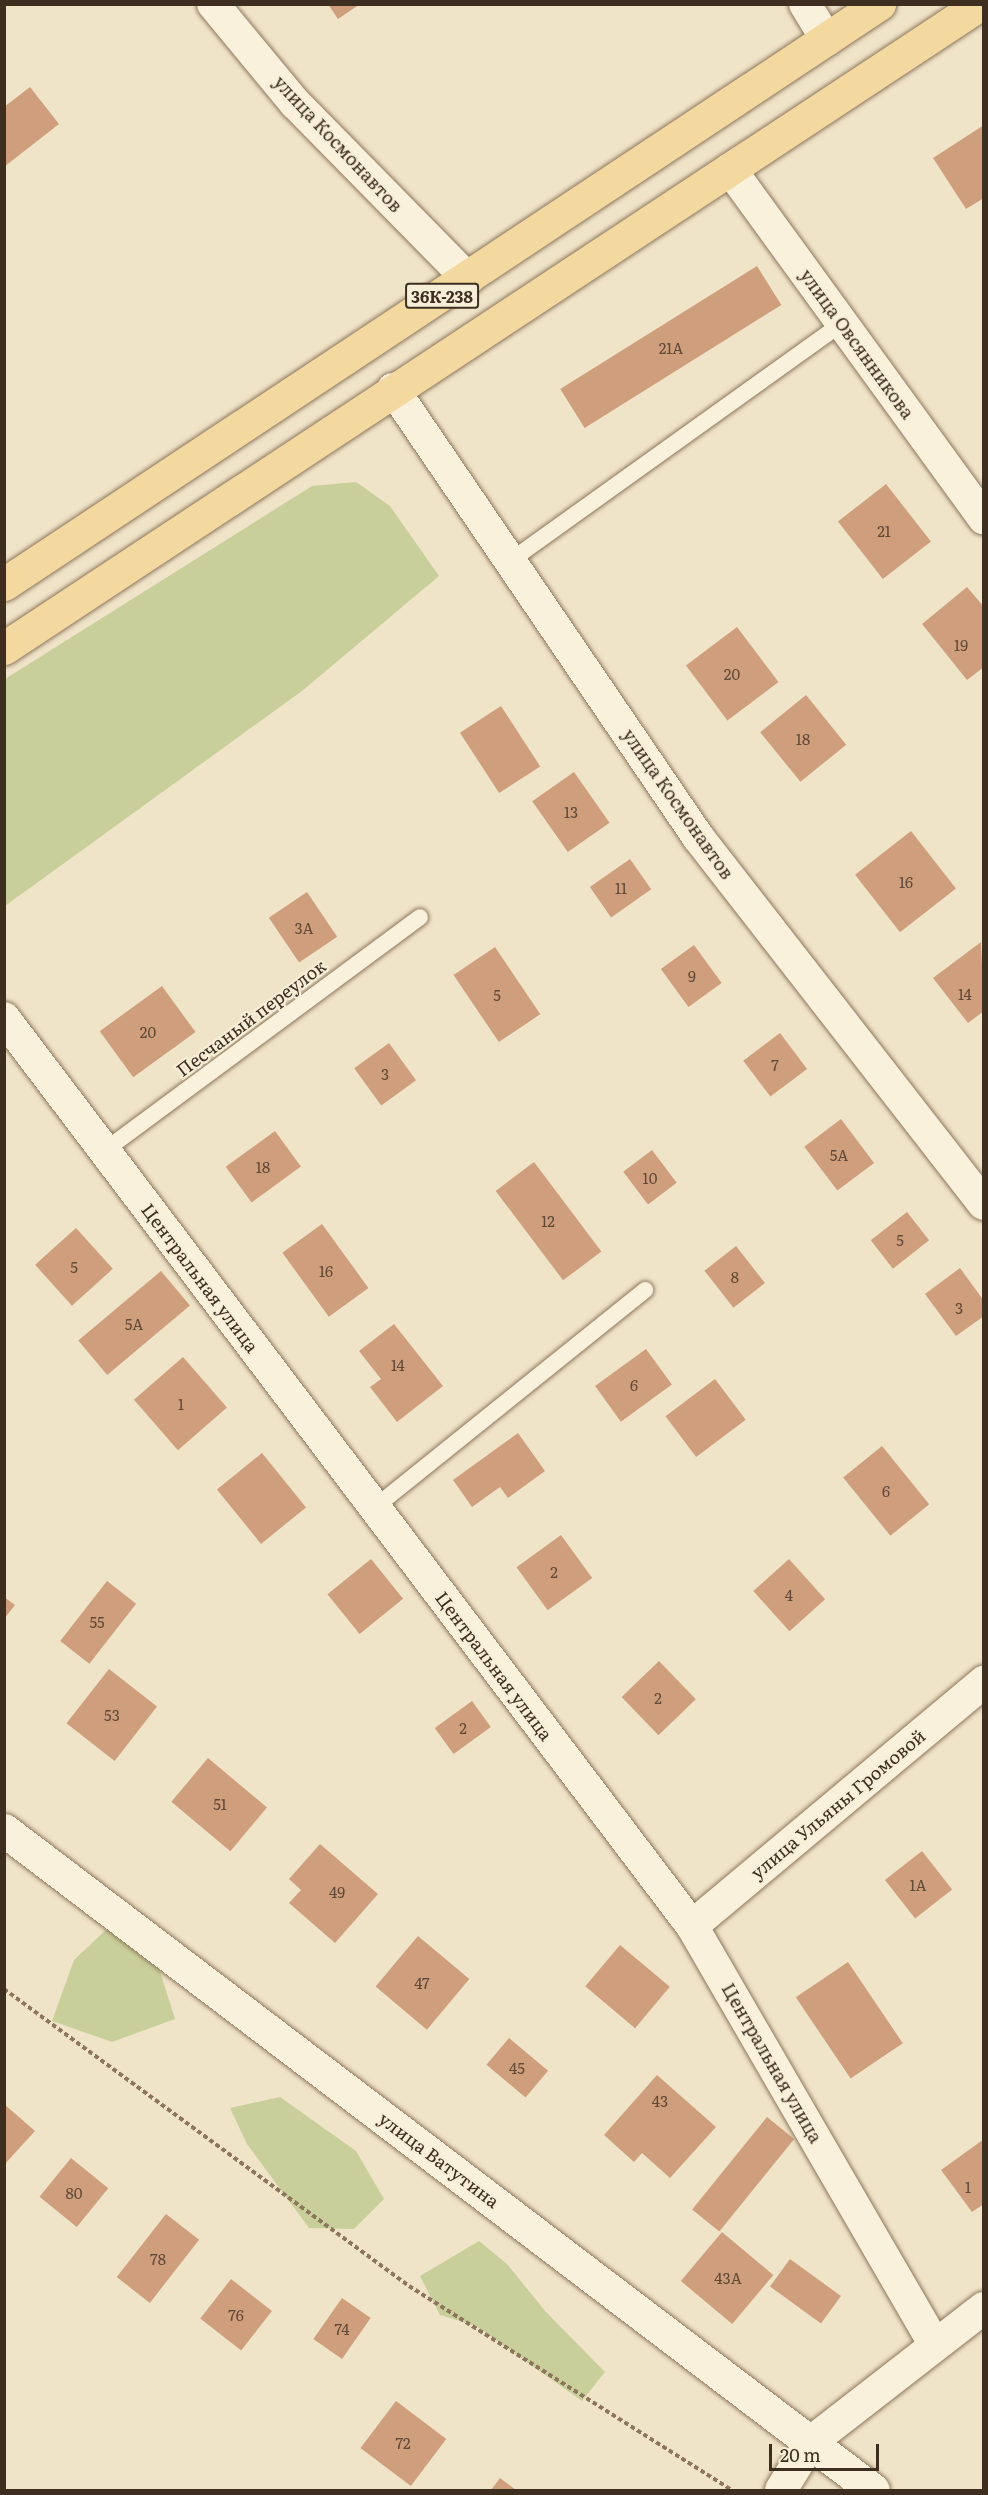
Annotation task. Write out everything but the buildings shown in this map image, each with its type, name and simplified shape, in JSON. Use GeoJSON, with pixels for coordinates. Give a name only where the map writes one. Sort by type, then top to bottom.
{"type":"FeatureCollection","features":[{"type":"Feature","properties":{"kind":"main road","name":"36К-238"},"geometry":{"type":"LineString","coordinates":[[4,584],[468,279],[879,4]]}},
{"type":"Feature","properties":{"kind":"main road"},"geometry":{"type":"LineString","coordinates":[[4,648],[393,389],[980,4]]}},
{"type":"Feature","properties":{"kind":"main road","name":"улица Ватутина"},"geometry":{"type":"LineString","coordinates":[[4,1830],[873,2490]]}},
{"type":"Feature","properties":{"kind":"street","name":"улица Космонавтов"},"geometry":{"type":"LineString","coordinates":[[213,4],[296,103],[468,279]]}},
{"type":"Feature","properties":{"kind":"street"},"geometry":{"type":"LineString","coordinates":[[805,4],[827,40]]}},
{"type":"Feature","properties":{"kind":"street","name":"улица Овсянникова"},"geometry":{"type":"LineString","coordinates":[[730,169],[984,519]]}},
{"type":"Feature","properties":{"kind":"street","name":"улица Космонавтов"},"geometry":{"type":"LineString","coordinates":[[393,389],[698,837],[984,1203]]}},
{"type":"Feature","properties":{"kind":"street","name":"Центральная улица"},"geometry":{"type":"LineString","coordinates":[[4,1018],[692,1926],[935,2346]]}},
{"type":"Feature","properties":{"kind":"street","name":"улица Ульяны Громовой"},"geometry":{"type":"LineString","coordinates":[[692,1926],[984,1682]]}},
{"type":"Feature","properties":{"kind":"street"},"geometry":{"type":"LineString","coordinates":[[781,2490],[811,2442],[984,2308]]}},
{"type":"Feature","properties":{"kind":"lane"},"geometry":{"type":"LineString","coordinates":[[510,561],[842,323]]}},
{"type":"Feature","properties":{"kind":"lane","name":"Песчаный переулок"},"geometry":{"type":"LineString","coordinates":[[104,1151],[420,917]]}},
{"type":"Feature","properties":{"kind":"lane"},"geometry":{"type":"LineString","coordinates":[[374,1508],[645,1290]]}},
{"type":"Feature","properties":{"kind":"path"},"geometry":{"type":"LineString","coordinates":[[4,1989],[409,2286],[732,2490]]}},
{"type":"Feature","properties":{"kind":"green space"},"geometry":{"type":"Polygon","coordinates":[[[356,482],[390,506],[439,576],[302,691],[5,906],[5,679],[312,486],[356,482]]]}},
{"type":"Feature","properties":{"kind":"green space"},"geometry":{"type":"Polygon","coordinates":[[[113,1923],[153,1949],[175,2019],[112,2042],[52,2021],[74,1960],[113,1923]]]}},
{"type":"Feature","properties":{"kind":"green space"},"geometry":{"type":"Polygon","coordinates":[[[280,2097],[356,2151],[384,2199],[354,2229],[309,2228],[247,2144],[230,2108],[280,2097]]]}},
{"type":"Feature","properties":{"kind":"green space"},"geometry":{"type":"Polygon","coordinates":[[[479,2241],[507,2264],[546,2312],[605,2372],[582,2401],[476,2326],[440,2315],[420,2276],[479,2241]]]}}]}
